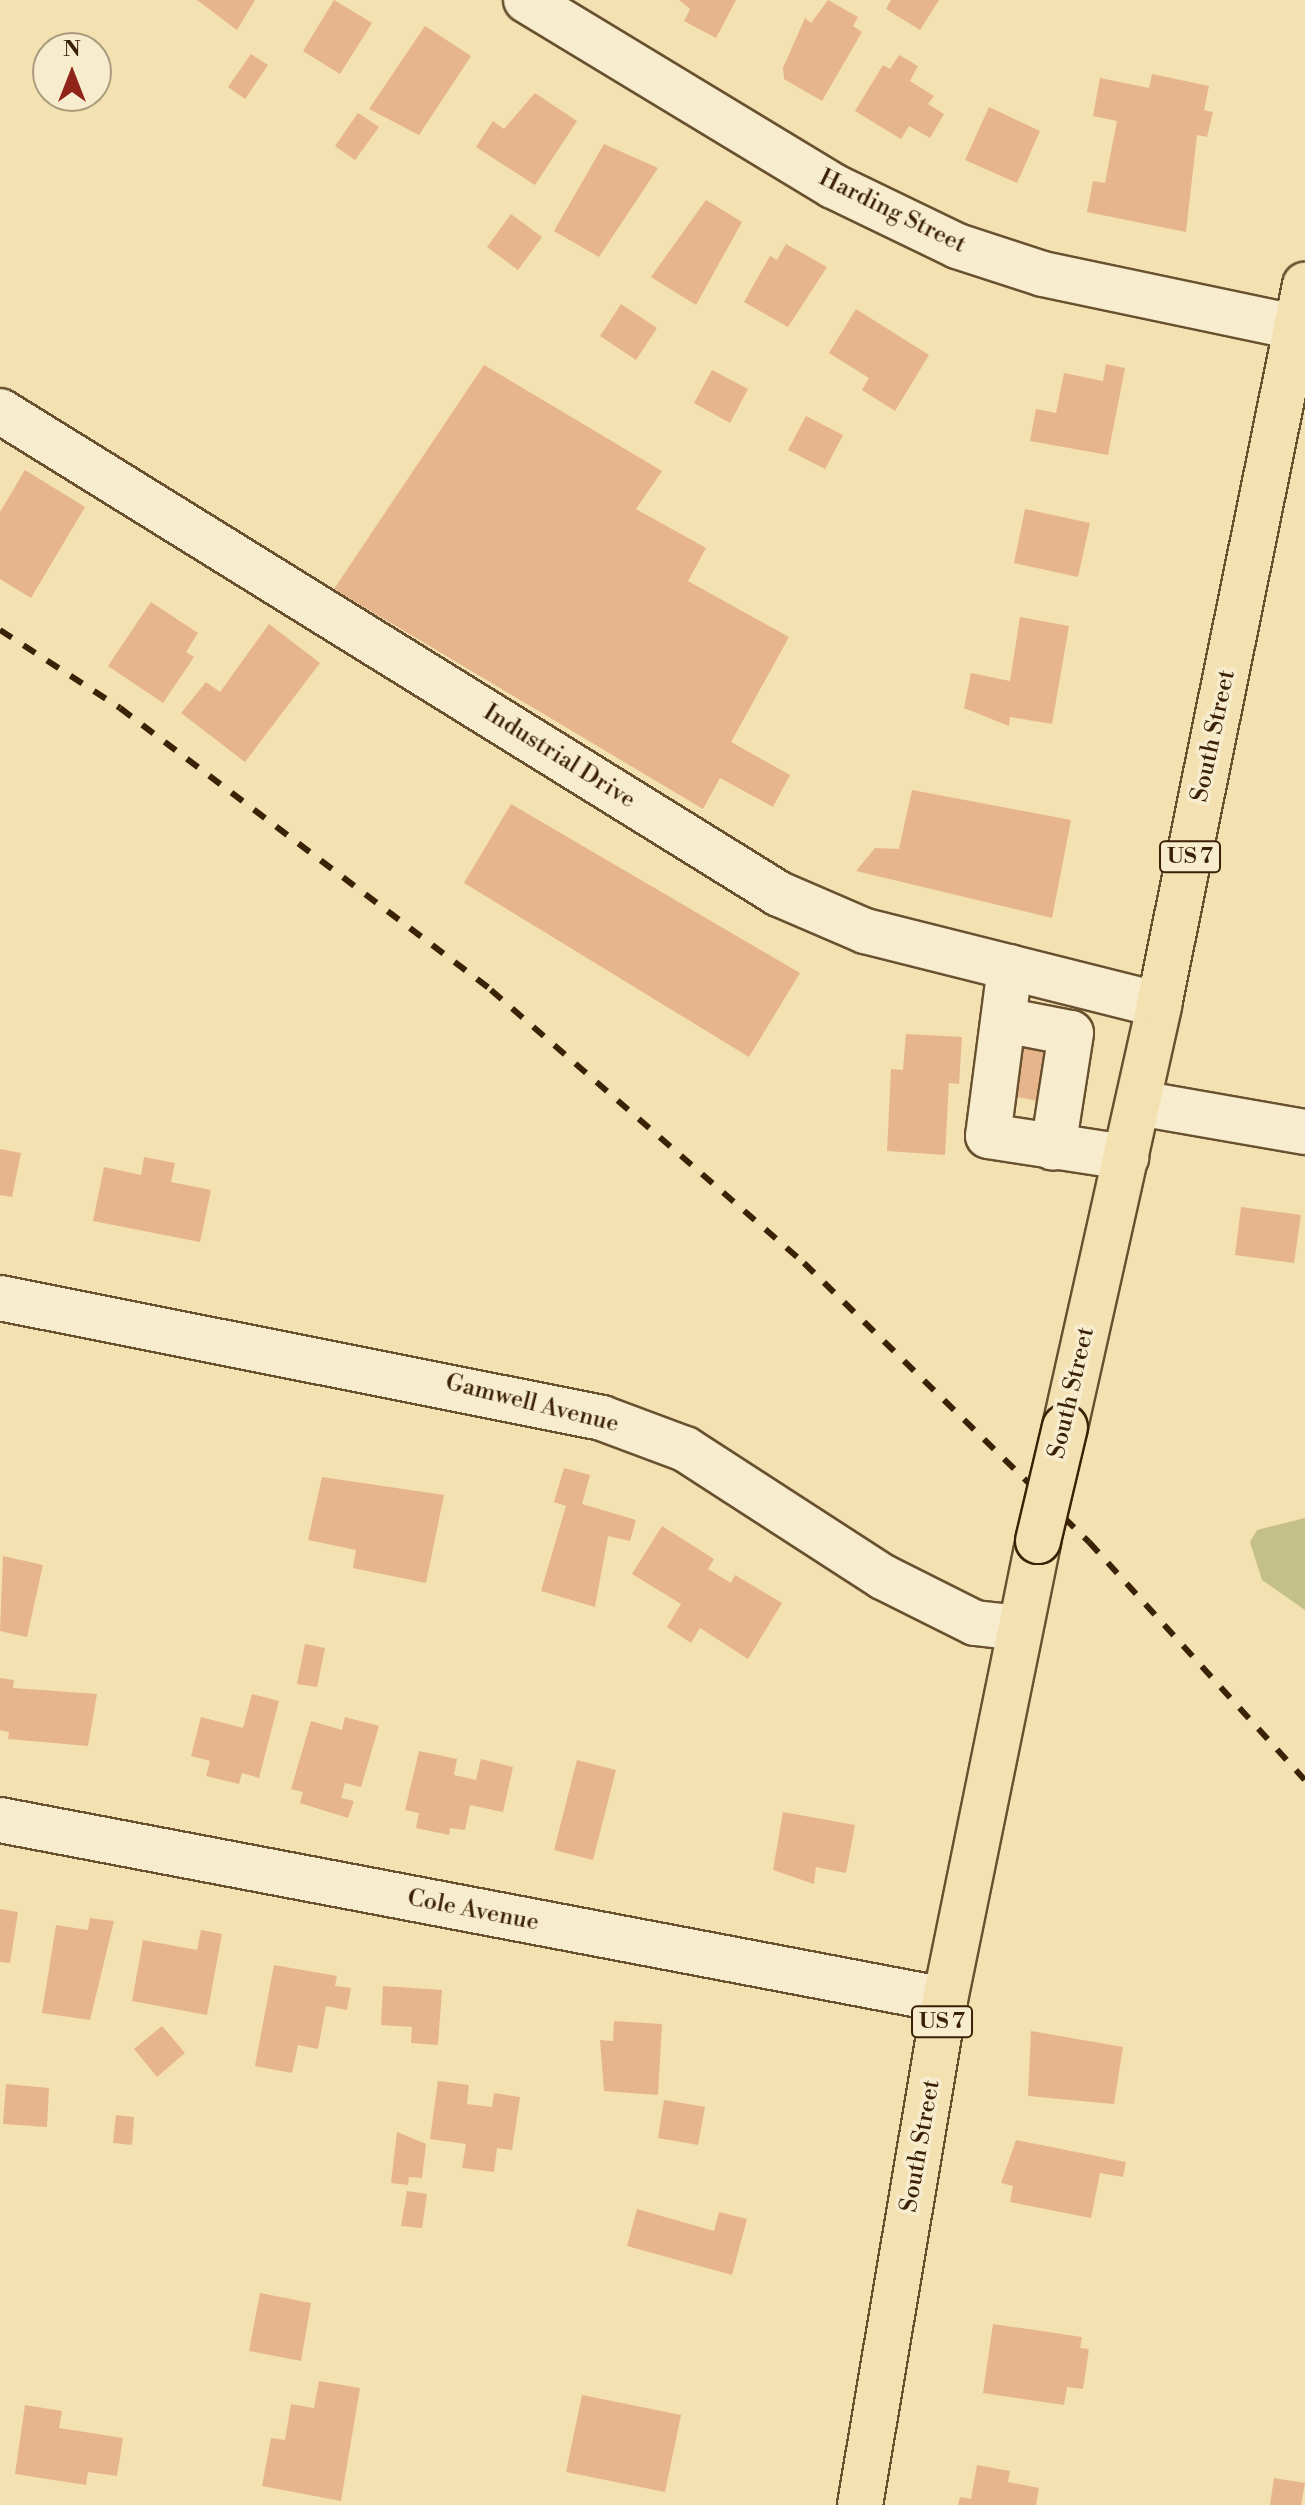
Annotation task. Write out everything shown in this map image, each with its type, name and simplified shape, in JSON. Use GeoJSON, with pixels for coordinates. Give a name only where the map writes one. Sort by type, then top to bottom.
{"type":"FeatureCollection","features":[{"type":"Feature","properties":{"kind":"highway","name":"South Street"},"geometry":{"type":"LineString","coordinates":[[860,2505],[945,2000],[1019,1628],[1139,1103],[1303,313]]}},
{"type":"Feature","properties":{"kind":"street","name":"Harding Street"},"geometry":{"type":"LineString","coordinates":[[526,0],[833,186],[957,246],[1043,274],[1303,313]]}},
{"type":"Feature","properties":{"kind":"street","name":"Industrial Drive"},"geometry":{"type":"LineString","coordinates":[[0,411],[779,894],[865,931],[1159,1005]]}},
{"type":"Feature","properties":{"kind":"street"},"geometry":{"type":"LineString","coordinates":[[1010,967],[988,1136],[1126,1157]]}},
{"type":"Feature","properties":{"kind":"street"},"geometry":{"type":"LineString","coordinates":[[1004,1020],[1071,1033],[1053,1148]]}},
{"type":"Feature","properties":{"kind":"street"},"geometry":{"type":"LineString","coordinates":[[1139,1103],[1305,1132]]}},
{"type":"Feature","properties":{"kind":"street","name":"Gamwell Avenue"},"geometry":{"type":"LineString","coordinates":[[0,1298],[602,1418],[685,1449],[883,1577],[975,1623],[1019,1628]]}},
{"type":"Feature","properties":{"kind":"street","name":"Cole Avenue"},"geometry":{"type":"LineString","coordinates":[[0,1820],[945,2000]]}},
{"type":"Feature","properties":{"kind":"shaded area"},"geometry":{"type":"Polygon","coordinates":[[[1305,1518],[1305,1610],[1262,1580],[1250,1542],[1257,1530],[1305,1518]]]}},
{"type":"Feature","properties":{"kind":"building"},"geometry":{"type":"Polygon","coordinates":[[[197,0],[255,0],[237,30],[197,0]]]}},
{"type":"Feature","properties":{"kind":"building"},"geometry":{"type":"Polygon","coordinates":[[[334,0],[372,23],[340,74],[303,51],[334,0]]]}},
{"type":"Feature","properties":{"kind":"building"},"geometry":{"type":"Polygon","coordinates":[[[679,0],[736,0],[716,38],[684,21],[690,9],[679,0]]]}},
{"type":"Feature","properties":{"kind":"building"},"geometry":{"type":"Polygon","coordinates":[[[828,0],[858,17],[853,26],[862,32],[822,101],[784,79],[783,68],[805,18],[811,23],[828,0]]]}},
{"type":"Feature","properties":{"kind":"building"},"geometry":{"type":"Polygon","coordinates":[[[891,0],[939,0],[920,30],[886,9],[891,0]]]}},
{"type":"Feature","properties":{"kind":"building"},"geometry":{"type":"Polygon","coordinates":[[[425,26],[471,56],[419,135],[369,109],[425,26]]]}},
{"type":"Feature","properties":{"kind":"building"},"geometry":{"type":"Polygon","coordinates":[[[251,54],[268,65],[245,99],[228,87],[251,54]]]}},
{"type":"Feature","properties":{"kind":"building"},"geometry":{"type":"Polygon","coordinates":[[[899,55],[918,66],[910,81],[934,96],[928,104],[944,114],[930,138],[909,126],[901,139],[855,111],[883,65],[890,69],[899,55]]]}},
{"type":"Feature","properties":{"kind":"building"},"geometry":{"type":"Polygon","coordinates":[[[1152,74],[1209,86],[1204,110],[1213,112],[1207,137],[1197,135],[1186,232],[1087,212],[1093,181],[1105,183],[1117,121],[1093,116],[1100,78],[1149,88],[1152,74]]]}},
{"type":"Feature","properties":{"kind":"building"},"geometry":{"type":"Polygon","coordinates":[[[535,93],[577,121],[535,185],[476,147],[493,121],[504,129],[535,93]]]}},
{"type":"Feature","properties":{"kind":"building"},"geometry":{"type":"Polygon","coordinates":[[[989,107],[1040,131],[1017,183],[965,160],[989,107]]]}},
{"type":"Feature","properties":{"kind":"building"},"geometry":{"type":"Polygon","coordinates":[[[358,113],[379,127],[355,160],[335,146],[358,113]]]}},
{"type":"Feature","properties":{"kind":"building"},"geometry":{"type":"Polygon","coordinates":[[[604,144],[658,168],[599,257],[554,231],[604,144]]]}},
{"type":"Feature","properties":{"kind":"building"},"geometry":{"type":"Polygon","coordinates":[[[706,200],[742,222],[696,305],[651,277],[706,200]]]}},
{"type":"Feature","properties":{"kind":"building"},"geometry":{"type":"Polygon","coordinates":[[[511,214],[542,237],[518,270],[487,247],[511,214]]]}},
{"type":"Feature","properties":{"kind":"building"},"geometry":{"type":"Polygon","coordinates":[[[786,244],[827,267],[788,327],[744,302],[770,256],[777,260],[786,244]]]}},
{"type":"Feature","properties":{"kind":"building"},"geometry":{"type":"Polygon","coordinates":[[[621,304],[657,328],[636,360],[600,336],[621,304]]]}},
{"type":"Feature","properties":{"kind":"building"},"geometry":{"type":"Polygon","coordinates":[[[856,309],[929,355],[895,411],[862,390],[869,378],[829,353],[856,309]]]}},
{"type":"Feature","properties":{"kind":"building"},"geometry":{"type":"Polygon","coordinates":[[[1106,364],[1125,368],[1108,455],[1030,441],[1036,409],[1056,413],[1064,373],[1103,381],[1106,364]]]}},
{"type":"Feature","properties":{"kind":"building"},"geometry":{"type":"Polygon","coordinates":[[[484,365],[662,471],[636,509],[706,548],[688,581],[789,637],[731,742],[790,775],[773,807],[720,778],[703,809],[334,589],[484,365]]]}},
{"type":"Feature","properties":{"kind":"building"},"geometry":{"type":"Polygon","coordinates":[[[712,370],[748,389],[730,423],[694,403],[712,370]]]}},
{"type":"Feature","properties":{"kind":"building"},"geometry":{"type":"Polygon","coordinates":[[[806,416],[843,435],[825,469],[788,450],[806,416]]]}},
{"type":"Feature","properties":{"kind":"building"},"geometry":{"type":"Polygon","coordinates":[[[25,470],[85,507],[31,598],[0,579],[0,512],[25,470]]]}},
{"type":"Feature","properties":{"kind":"building"},"geometry":{"type":"Polygon","coordinates":[[[1025,509],[1090,523],[1078,577],[1014,563],[1025,509]]]}},
{"type":"Feature","properties":{"kind":"building"},"geometry":{"type":"Polygon","coordinates":[[[151,602],[198,633],[186,652],[194,657],[163,703],[108,666],[151,602]]]}},
{"type":"Feature","properties":{"kind":"building"},"geometry":{"type":"Polygon","coordinates":[[[1020,617],[1069,626],[1052,724],[1010,717],[1009,726],[964,708],[971,673],[1010,681],[1020,617]]]}},
{"type":"Feature","properties":{"kind":"building"},"geometry":{"type":"Polygon","coordinates":[[[269,624],[320,663],[245,762],[181,713],[206,682],[220,692],[269,624]]]}},
{"type":"Feature","properties":{"kind":"building"},"geometry":{"type":"Polygon","coordinates":[[[912,790],[1071,820],[1052,918],[856,871],[875,848],[899,849],[912,790]]]}},
{"type":"Feature","properties":{"kind":"building"},"geometry":{"type":"Polygon","coordinates":[[[511,804],[800,973],[749,1057],[464,883],[511,804]]]}},
{"type":"Feature","properties":{"kind":"building"},"geometry":{"type":"Polygon","coordinates":[[[906,1034],[962,1037],[959,1084],[949,1083],[945,1155],[887,1151],[891,1069],[903,1070],[906,1034]]]}},
{"type":"Feature","properties":{"kind":"building"},"geometry":{"type":"Polygon","coordinates":[[[1023,1041],[1063,1048],[1052,1104],[1012,1096],[1023,1041]]]}},
{"type":"Feature","properties":{"kind":"building"},"geometry":{"type":"Polygon","coordinates":[[[0,1149],[21,1153],[12,1197],[0,1195],[0,1149]]]}},
{"type":"Feature","properties":{"kind":"building"},"geometry":{"type":"Polygon","coordinates":[[[144,1157],[175,1163],[171,1182],[211,1190],[200,1242],[93,1221],[104,1167],[141,1175],[144,1157]]]}},
{"type":"Feature","properties":{"kind":"building"},"geometry":{"type":"Polygon","coordinates":[[[1241,1207],[1301,1215],[1294,1263],[1235,1255],[1241,1207]]]}},
{"type":"Feature","properties":{"kind":"building"},"geometry":{"type":"Polygon","coordinates":[[[564,1468],[590,1475],[582,1504],[636,1520],[630,1541],[608,1536],[595,1607],[541,1591],[566,1506],[554,1502],[564,1468]]]}},
{"type":"Feature","properties":{"kind":"building"},"geometry":{"type":"Polygon","coordinates":[[[322,1477],[444,1495],[426,1583],[353,1568],[356,1550],[308,1540],[322,1477]]]}},
{"type":"Feature","properties":{"kind":"building"},"geometry":{"type":"Polygon","coordinates":[[[662,1526],[714,1559],[708,1569],[731,1583],[735,1575],[782,1603],[748,1659],[700,1628],[691,1643],[667,1627],[681,1604],[632,1574],[662,1526]]]}},
{"type":"Feature","properties":{"kind":"building"},"geometry":{"type":"Polygon","coordinates":[[[3,1556],[43,1565],[27,1637],[0,1631],[3,1556]]]}},
{"type":"Feature","properties":{"kind":"building"},"geometry":{"type":"Polygon","coordinates":[[[305,1644],[325,1648],[317,1687],[297,1684],[305,1644]]]}},
{"type":"Feature","properties":{"kind":"building"},"geometry":{"type":"Polygon","coordinates":[[[0,1678],[14,1680],[13,1688],[97,1694],[88,1746],[8,1739],[9,1732],[0,1730],[0,1678]]]}},
{"type":"Feature","properties":{"kind":"building"},"geometry":{"type":"Polygon","coordinates":[[[252,1694],[279,1701],[259,1778],[242,1773],[239,1784],[206,1776],[210,1761],[191,1756],[201,1717],[243,1728],[252,1694]]]}},
{"type":"Feature","properties":{"kind":"building"},"geometry":{"type":"Polygon","coordinates":[[[345,1717],[379,1726],[361,1787],[345,1783],[341,1798],[354,1801],[348,1818],[300,1803],[303,1792],[291,1789],[311,1721],[342,1730],[345,1717]]]}},
{"type":"Feature","properties":{"kind":"building"},"geometry":{"type":"Polygon","coordinates":[[[419,1751],[457,1759],[454,1775],[476,1780],[481,1759],[513,1767],[503,1812],[470,1805],[465,1830],[450,1828],[449,1835],[416,1828],[419,1813],[405,1810],[419,1751]]]}},
{"type":"Feature","properties":{"kind":"building"},"geometry":{"type":"Polygon","coordinates":[[[577,1760],[616,1770],[593,1860],[554,1850],[577,1760]]]}},
{"type":"Feature","properties":{"kind":"building"},"geometry":{"type":"Polygon","coordinates":[[[783,1812],[855,1825],[846,1873],[816,1867],[814,1884],[773,1870],[783,1812]]]}},
{"type":"Feature","properties":{"kind":"building"},"geometry":{"type":"Polygon","coordinates":[[[0,1909],[18,1912],[10,1963],[0,1962],[0,1909]]]}},
{"type":"Feature","properties":{"kind":"building"},"geometry":{"type":"Polygon","coordinates":[[[90,1918],[114,1921],[90,2020],[42,2013],[56,1925],[88,1930],[90,1918]]]}},
{"type":"Feature","properties":{"kind":"building"},"geometry":{"type":"Polygon","coordinates":[[[201,1930],[222,1934],[207,2015],[132,2001],[143,1940],[197,1950],[201,1930]]]}},
{"type":"Feature","properties":{"kind":"building"},"geometry":{"type":"Polygon","coordinates":[[[274,1965],[337,1976],[335,1986],[351,1988],[347,2010],[326,2006],[318,2049],[298,2045],[292,2073],[255,2066],[274,1965]]]}},
{"type":"Feature","properties":{"kind":"building"},"geometry":{"type":"Polygon","coordinates":[[[383,1986],[442,1990],[438,2045],[411,2043],[412,2027],[381,2025],[383,1986]]]}},
{"type":"Feature","properties":{"kind":"building"},"geometry":{"type":"Polygon","coordinates":[[[614,2021],[662,2024],[658,2095],[604,2091],[600,2040],[613,2041],[614,2021]]]}},
{"type":"Feature","properties":{"kind":"building"},"geometry":{"type":"Polygon","coordinates":[[[162,2026],[185,2053],[157,2077],[134,2049],[162,2026]]]}},
{"type":"Feature","properties":{"kind":"building"},"geometry":{"type":"Polygon","coordinates":[[[1031,2031],[1123,2047],[1114,2104],[1028,2096],[1031,2031]]]}},
{"type":"Feature","properties":{"kind":"building"},"geometry":{"type":"Polygon","coordinates":[[[438,2081],[469,2085],[467,2104],[492,2107],[494,2093],[520,2097],[512,2150],[497,2148],[494,2172],[462,2168],[466,2144],[430,2139],[438,2081]]]}},
{"type":"Feature","properties":{"kind":"building"},"geometry":{"type":"Polygon","coordinates":[[[6,2084],[49,2088],[47,2127],[3,2124],[6,2084]]]}},
{"type":"Feature","properties":{"kind":"building"},"geometry":{"type":"Polygon","coordinates":[[[664,2100],[705,2107],[698,2145],[658,2138],[664,2100]]]}},
{"type":"Feature","properties":{"kind":"building"},"geometry":{"type":"Polygon","coordinates":[[[116,2115],[134,2117],[132,2145],[113,2143],[116,2115]]]}},
{"type":"Feature","properties":{"kind":"building"},"geometry":{"type":"Polygon","coordinates":[[[397,2132],[426,2144],[422,2178],[409,2177],[408,2185],[391,2183],[397,2132]]]}},
{"type":"Feature","properties":{"kind":"building"},"geometry":{"type":"Polygon","coordinates":[[[1016,2140],[1126,2162],[1123,2177],[1100,2173],[1091,2218],[1010,2202],[1013,2186],[1001,2183],[1016,2140]]]}},
{"type":"Feature","properties":{"kind":"building"},"geometry":{"type":"Polygon","coordinates":[[[407,2191],[427,2194],[422,2228],[401,2226],[407,2191]]]}},
{"type":"Feature","properties":{"kind":"building"},"geometry":{"type":"Polygon","coordinates":[[[637,2209],[714,2231],[719,2212],[747,2219],[732,2275],[627,2246],[637,2209]]]}},
{"type":"Feature","properties":{"kind":"building"},"geometry":{"type":"Polygon","coordinates":[[[260,2293],[311,2303],[301,2361],[249,2351],[260,2293]]]}},
{"type":"Feature","properties":{"kind":"building"},"geometry":{"type":"Polygon","coordinates":[[[993,2324],[1082,2337],[1080,2348],[1089,2349],[1083,2389],[1067,2387],[1064,2405],[983,2393],[993,2324]]]}},
{"type":"Feature","properties":{"kind":"building"},"geometry":{"type":"Polygon","coordinates":[[[319,2381],[360,2388],[341,2501],[262,2486],[271,2438],[285,2440],[291,2404],[314,2408],[319,2381]]]}},
{"type":"Feature","properties":{"kind":"building"},"geometry":{"type":"Polygon","coordinates":[[[582,2395],[681,2415],[665,2492],[566,2472],[582,2395]]]}},
{"type":"Feature","properties":{"kind":"building"},"geometry":{"type":"Polygon","coordinates":[[[25,2405],[62,2411],[59,2428],[123,2438],[117,2476],[88,2472],[86,2485],[15,2474],[25,2405]]]}},
{"type":"Feature","properties":{"kind":"building"},"geometry":{"type":"Polygon","coordinates":[[[977,2465],[1010,2471],[1008,2482],[1039,2488],[1036,2505],[958,2505],[960,2497],[971,2499],[977,2465]]]}},
{"type":"Feature","properties":{"kind":"building"},"geometry":{"type":"Polygon","coordinates":[[[1274,2478],[1305,2483],[1301,2505],[1270,2505],[1274,2478]]]}},
{"type":"Feature","properties":{"kind":"railway"},"geometry":{"type":"LineString","coordinates":[[0,630],[120,708],[491,990],[804,1263],[1089,1542],[1305,1780]]}}]}
